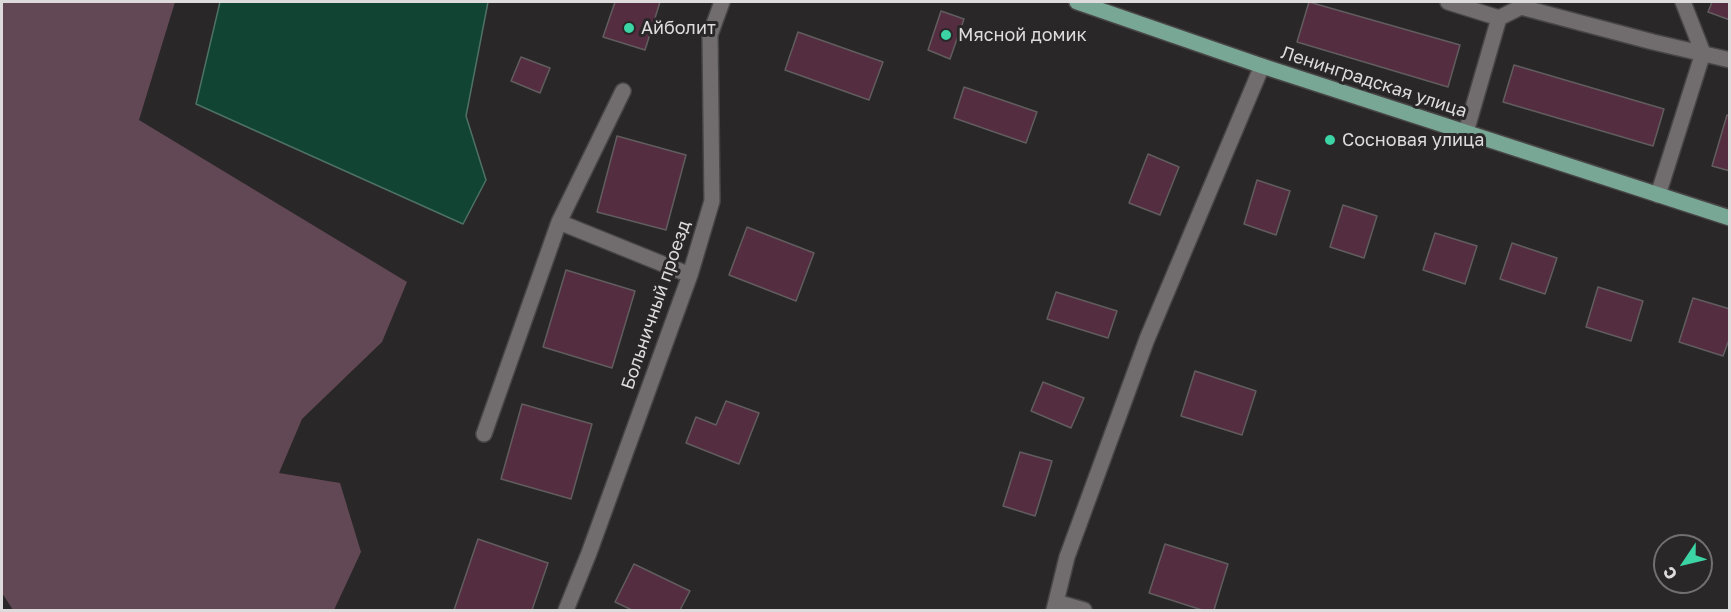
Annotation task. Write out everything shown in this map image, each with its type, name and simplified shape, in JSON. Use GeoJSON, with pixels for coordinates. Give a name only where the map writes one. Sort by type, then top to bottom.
{"type":"FeatureCollection","features":[{"type":"Feature","properties":{"kind":"main road","name":"Ленинградская улица"},"geometry":{"type":"LineString","coordinates":[[1077,2],[1262,66],[1730,218]]}},
{"type":"Feature","properties":{"kind":"street","name":"Больничный проезд"},"geometry":{"type":"LineString","coordinates":[[566,610],[690,275],[712,201],[710,35],[722,2]]}},
{"type":"Feature","properties":{"kind":"street"},"geometry":{"type":"LineString","coordinates":[[1448,2],[1499,18],[1521,8],[1730,60]]}},
{"type":"Feature","properties":{"kind":"street"},"geometry":{"type":"LineString","coordinates":[[1658,195],[1703,53],[1683,2]]}},
{"type":"Feature","properties":{"kind":"street"},"geometry":{"type":"LineString","coordinates":[[1466,132],[1499,18]]}},
{"type":"Feature","properties":{"kind":"street"},"geometry":{"type":"LineString","coordinates":[[1084,610],[1055,606],[1067,557],[1147,339],[1262,66]]}},
{"type":"Feature","properties":{"kind":"street"},"geometry":{"type":"LineString","coordinates":[[484,434],[559,222],[623,91]]}},
{"type":"Feature","properties":{"kind":"street"},"geometry":{"type":"LineString","coordinates":[[559,222],[690,275]]}},
{"type":"Feature","properties":{"kind":"shaded area"},"geometry":{"type":"Polygon","coordinates":[[[2,2],[175,2],[139,120],[407,282],[382,342],[302,419],[279,473],[340,483],[361,552],[334,610],[13,610],[2,593],[2,2]]]}},
{"type":"Feature","properties":{"kind":"shaded area"},"geometry":{"type":"Polygon","coordinates":[[[220,2],[488,2],[466,116],[486,180],[463,224],[196,104],[220,2]]]}},
{"type":"Feature","properties":{"kind":"building","name":"Айболит"},"geometry":{"type":"Polygon","coordinates":[[[615,2],[660,2],[645,50],[603,37],[615,2]]]}},
{"type":"Feature","properties":{"kind":"building"},"geometry":{"type":"Polygon","coordinates":[[[1309,2],[1460,45],[1448,87],[1297,42],[1309,2]]]}},
{"type":"Feature","properties":{"kind":"building"},"geometry":{"type":"Polygon","coordinates":[[[1712,2],[1730,2],[1730,20],[1708,12],[1712,2]]]}},
{"type":"Feature","properties":{"kind":"building","name":"Мясной домик"},"geometry":{"type":"Polygon","coordinates":[[[941,11],[964,19],[950,59],[928,50],[941,11]]]}},
{"type":"Feature","properties":{"kind":"building"},"geometry":{"type":"Polygon","coordinates":[[[798,32],[883,62],[869,100],[785,70],[798,32]]]}},
{"type":"Feature","properties":{"kind":"building"},"geometry":{"type":"Polygon","coordinates":[[[521,57],[550,68],[540,93],[511,81],[521,57]]]}},
{"type":"Feature","properties":{"kind":"building"},"geometry":{"type":"Polygon","coordinates":[[[1514,65],[1664,109],[1653,146],[1503,102],[1514,65]]]}},
{"type":"Feature","properties":{"kind":"building"},"geometry":{"type":"Polygon","coordinates":[[[964,87],[1037,112],[1026,143],[954,118],[964,87]]]}},
{"type":"Feature","properties":{"kind":"building"},"geometry":{"type":"Polygon","coordinates":[[[1727,115],[1730,116],[1730,171],[1712,166],[1727,115]]]}},
{"type":"Feature","properties":{"kind":"building"},"geometry":{"type":"Polygon","coordinates":[[[617,136],[686,155],[666,230],[597,212],[617,136]]]}},
{"type":"Feature","properties":{"kind":"building"},"geometry":{"type":"Polygon","coordinates":[[[1148,154],[1179,167],[1160,215],[1129,203],[1148,154]]]}},
{"type":"Feature","properties":{"kind":"building"},"geometry":{"type":"Polygon","coordinates":[[[1257,180],[1290,191],[1276,235],[1244,224],[1257,180]]]}},
{"type":"Feature","properties":{"kind":"building"},"geometry":{"type":"Polygon","coordinates":[[[1343,205],[1377,216],[1364,258],[1330,247],[1343,205]]]}},
{"type":"Feature","properties":{"kind":"building"},"geometry":{"type":"Polygon","coordinates":[[[747,227],[814,253],[796,301],[729,275],[747,227]]]}},
{"type":"Feature","properties":{"kind":"building"},"geometry":{"type":"Polygon","coordinates":[[[1435,233],[1477,246],[1465,284],[1423,270],[1435,233]]]}},
{"type":"Feature","properties":{"kind":"building"},"geometry":{"type":"Polygon","coordinates":[[[1512,243],[1557,258],[1545,294],[1500,279],[1512,243]]]}},
{"type":"Feature","properties":{"kind":"building"},"geometry":{"type":"Polygon","coordinates":[[[566,270],[635,291],[612,368],[543,347],[566,270]]]}},
{"type":"Feature","properties":{"kind":"building"},"geometry":{"type":"Polygon","coordinates":[[[1598,287],[1643,301],[1631,341],[1586,327],[1598,287]]]}},
{"type":"Feature","properties":{"kind":"building"},"geometry":{"type":"Polygon","coordinates":[[[1056,292],[1117,311],[1108,338],[1047,319],[1056,292]]]}},
{"type":"Feature","properties":{"kind":"building"},"geometry":{"type":"Polygon","coordinates":[[[1693,298],[1730,309],[1730,337],[1723,356],[1679,342],[1693,298]]]}},
{"type":"Feature","properties":{"kind":"building"},"geometry":{"type":"Polygon","coordinates":[[[1195,371],[1256,391],[1242,435],[1181,416],[1195,371]]]}},
{"type":"Feature","properties":{"kind":"building"},"geometry":{"type":"Polygon","coordinates":[[[1043,382],[1084,398],[1071,428],[1031,411],[1043,382]]]}},
{"type":"Feature","properties":{"kind":"building"},"geometry":{"type":"Polygon","coordinates":[[[726,401],[759,413],[739,464],[686,443],[696,417],[716,425],[726,401]]]}},
{"type":"Feature","properties":{"kind":"building"},"geometry":{"type":"Polygon","coordinates":[[[522,404],[592,424],[571,499],[501,479],[522,404]]]}},
{"type":"Feature","properties":{"kind":"building"},"geometry":{"type":"Polygon","coordinates":[[[1020,452],[1052,461],[1035,516],[1003,506],[1020,452]]]}},
{"type":"Feature","properties":{"kind":"building"},"geometry":{"type":"Polygon","coordinates":[[[478,539],[548,563],[532,610],[454,610],[478,539]]]}},
{"type":"Feature","properties":{"kind":"building"},"geometry":{"type":"Polygon","coordinates":[[[1165,544],[1228,564],[1214,610],[1202,610],[1149,593],[1165,544]]]}},
{"type":"Feature","properties":{"kind":"building"},"geometry":{"type":"Polygon","coordinates":[[[634,564],[690,591],[680,610],[632,610],[615,602],[634,564]]]}},
{"type":"Feature","properties":{"kind":"place","name":"Айболит"},"geometry":{"type":"Point","coordinates":[629,28]}},
{"type":"Feature","properties":{"kind":"place","name":"Мясной домик"},"geometry":{"type":"Point","coordinates":[946,35]}},
{"type":"Feature","properties":{"kind":"place","name":"Сосновая улица"},"geometry":{"type":"Point","coordinates":[1330,140]}}]}
